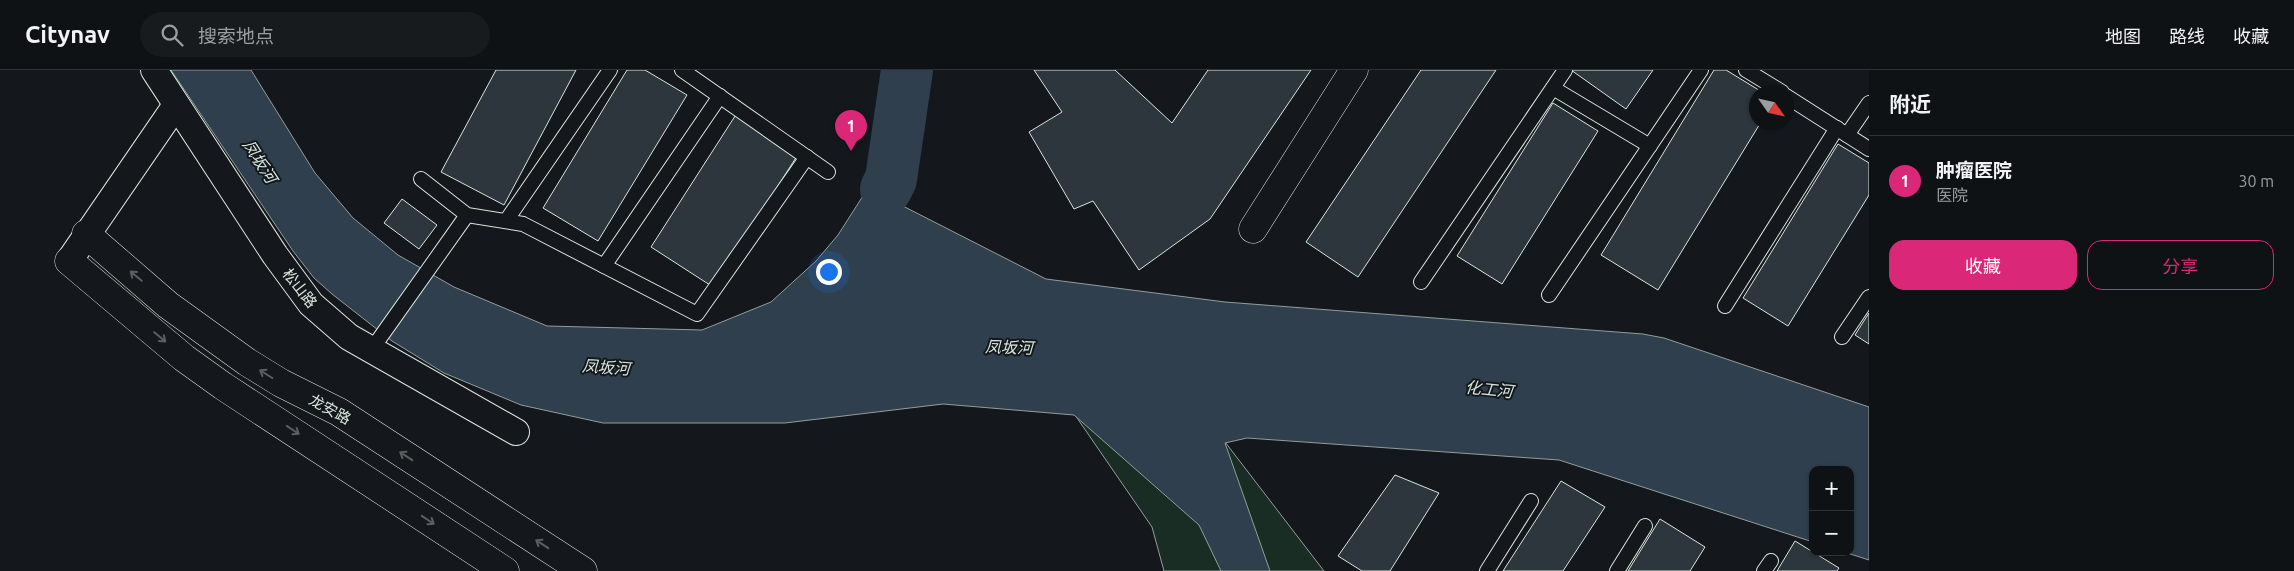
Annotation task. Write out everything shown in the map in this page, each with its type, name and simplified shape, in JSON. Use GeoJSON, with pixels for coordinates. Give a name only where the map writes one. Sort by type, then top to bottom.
{"type":"FeatureCollection","features":[{"type":"Feature","properties":{"kind":"main road"},"geometry":{"type":"LineString","coordinates":[[1253,229],[1354,70]]}},
{"type":"Feature","properties":{"kind":"main road","name":"龙安路"},"geometry":{"type":"LineString","coordinates":[[86,234],[168,305],[247,362],[281,383],[339,412],[583,571]]}},
{"type":"Feature","properties":{"kind":"main road"},"geometry":{"type":"LineString","coordinates":[[68,261],[184,358],[223,386],[505,571]]}},
{"type":"Feature","properties":{"kind":"street","name":"松山路"},"geometry":{"type":"LineString","coordinates":[[154,70],[274,255],[311,304],[350,337],[516,432]]}},
{"type":"Feature","properties":{"kind":"street"},"geometry":{"type":"LineString","coordinates":[[68,261],[176,105]]}},
{"type":"Feature","properties":{"kind":"lane"},"geometry":{"type":"LineString","coordinates":[[506,222],[610,70]]}},
{"type":"Feature","properties":{"kind":"lane"},"geometry":{"type":"LineString","coordinates":[[682,70],[828,172]]}},
{"type":"Feature","properties":{"kind":"lane"},"geometry":{"type":"LineString","coordinates":[[1421,282],[1565,70]]}},
{"type":"Feature","properties":{"kind":"lane"},"geometry":{"type":"LineString","coordinates":[[1549,295],[1701,70]]}},
{"type":"Feature","properties":{"kind":"lane"},"geometry":{"type":"LineString","coordinates":[[1746,70],[1771,85]]}},
{"type":"Feature","properties":{"kind":"lane"},"geometry":{"type":"LineString","coordinates":[[1552,88],[1650,146]]}},
{"type":"Feature","properties":{"kind":"lane"},"geometry":{"type":"LineString","coordinates":[[604,266],[720,96]]}},
{"type":"Feature","properties":{"kind":"lane"},"geometry":{"type":"LineString","coordinates":[[1794,101],[1869,149]]}},
{"type":"Feature","properties":{"kind":"lane"},"geometry":{"type":"LineString","coordinates":[[1725,306],[1842,131],[1869,103]]}},
{"type":"Feature","properties":{"kind":"lane"},"geometry":{"type":"LineString","coordinates":[[422,179],[467,215],[523,224],[697,314],[807,157]]}},
{"type":"Feature","properties":{"kind":"lane"},"geometry":{"type":"LineString","coordinates":[[372,349],[467,215]]}},
{"type":"Feature","properties":{"kind":"lane"},"geometry":{"type":"LineString","coordinates":[[1842,337],[1869,296]]}},
{"type":"Feature","properties":{"kind":"lane"},"geometry":{"type":"LineString","coordinates":[[1487,571],[1531,501]]}},
{"type":"Feature","properties":{"kind":"lane"},"geometry":{"type":"LineString","coordinates":[[1617,571],[1645,526]]}},
{"type":"Feature","properties":{"kind":"green space"},"geometry":{"type":"Polygon","coordinates":[[[1075,415],[1225,442],[1324,571],[1164,571],[1152,527],[1075,415]]]}},
{"type":"Feature","properties":{"kind":"water"},"geometry":{"type":"Polygon","coordinates":[[[171,70],[251,70],[315,173],[353,218],[398,255],[454,287],[547,326],[702,330],[771,302],[816,261],[838,235],[868,188],[902,113],[901,70],[920,70],[922,116],[895,202],[1046,279],[1225,302],[1643,334],[1664,338],[1869,407],[1869,560],[1854,555],[1854,466],[1809,466],[1809,541],[1559,460],[1247,438],[1225,443],[1270,571],[1221,571],[1199,525],[1074,415],[943,404],[785,423],[603,423],[521,405],[444,373],[392,341],[332,294],[314,278],[293,251],[171,70]]]}},
{"type":"Feature","properties":{"kind":"building"},"geometry":{"type":"Polygon","coordinates":[[[496,70],[576,70],[504,205],[441,172],[496,70]]]}},
{"type":"Feature","properties":{"kind":"building"},"geometry":{"type":"Polygon","coordinates":[[[627,70],[645,70],[687,95],[598,241],[543,208],[627,70]]]}},
{"type":"Feature","properties":{"kind":"building"},"geometry":{"type":"Polygon","coordinates":[[[1034,70],[1115,70],[1172,123],[1208,70],[1311,70],[1210,219],[1139,270],[1093,201],[1074,209],[1029,132],[1062,112],[1034,70]]]}},
{"type":"Feature","properties":{"kind":"building"},"geometry":{"type":"Polygon","coordinates":[[[1421,70],[1496,70],[1358,277],[1306,242],[1421,70]]]}},
{"type":"Feature","properties":{"kind":"building"},"geometry":{"type":"Polygon","coordinates":[[[1571,70],[1653,70],[1626,109],[1571,70]]]}},
{"type":"Feature","properties":{"kind":"building"},"geometry":{"type":"Polygon","coordinates":[[[1714,70],[1726,70],[1751,85],[1749,85],[1749,130],[1756,130],[1658,290],[1601,255],[1714,70]]]}},
{"type":"Feature","properties":{"kind":"building"},"geometry":{"type":"Polygon","coordinates":[[[1553,103],[1598,131],[1502,284],[1457,256],[1553,103]]]}},
{"type":"Feature","properties":{"kind":"building"},"geometry":{"type":"Polygon","coordinates":[[[737,113],[799,153],[713,287],[651,247],[737,113]]]}},
{"type":"Feature","properties":{"kind":"building"},"geometry":{"type":"Polygon","coordinates":[[[1838,144],[1869,163],[1869,195],[1788,326],[1743,298],[1838,144]]]}},
{"type":"Feature","properties":{"kind":"building"},"geometry":{"type":"Polygon","coordinates":[[[402,199],[437,225],[419,249],[384,223],[402,199]]]}},
{"type":"Feature","properties":{"kind":"building"},"geometry":{"type":"Polygon","coordinates":[[[1869,313],[1869,344],[1855,335],[1869,313]]]}},
{"type":"Feature","properties":{"kind":"building"},"geometry":{"type":"Polygon","coordinates":[[[1395,475],[1439,493],[1390,571],[1362,571],[1338,556],[1395,475]]]}},
{"type":"Feature","properties":{"kind":"building"},"geometry":{"type":"Polygon","coordinates":[[[1561,481],[1605,507],[1563,571],[1503,571],[1561,481]]]}},
{"type":"Feature","properties":{"kind":"building"},"geometry":{"type":"Polygon","coordinates":[[[1660,519],[1705,547],[1690,571],[1628,571],[1660,519]]]}},
{"type":"Feature","properties":{"kind":"building"},"geometry":{"type":"Polygon","coordinates":[[[1795,541],[1809,550],[1809,556],[1819,556],[1839,568],[1837,571],[1777,571],[1795,541]]]}},
{"type":"Feature","properties":{"kind":"waterway"},"geometry":{"type":"LineString","coordinates":[[886,189],[891,179],[907,70]]}},
{"type":"Feature","properties":{"kind":"place","name":"肿瘤医院"},"geometry":{"type":"Point","coordinates":[851,151]}},
{"type":"Feature","properties":{"kind":"water label","name":"凤坂河"},"geometry":{"type":"Point","coordinates":[260,161]}},
{"type":"Feature","properties":{"kind":"water label","name":"凤坂河"},"geometry":{"type":"Point","coordinates":[1009,347]}},
{"type":"Feature","properties":{"kind":"water label","name":"凤坂河"},"geometry":{"type":"Point","coordinates":[606,367]}},
{"type":"Feature","properties":{"kind":"water label","name":"化工河"},"geometry":{"type":"Point","coordinates":[1489,389]}}]}
